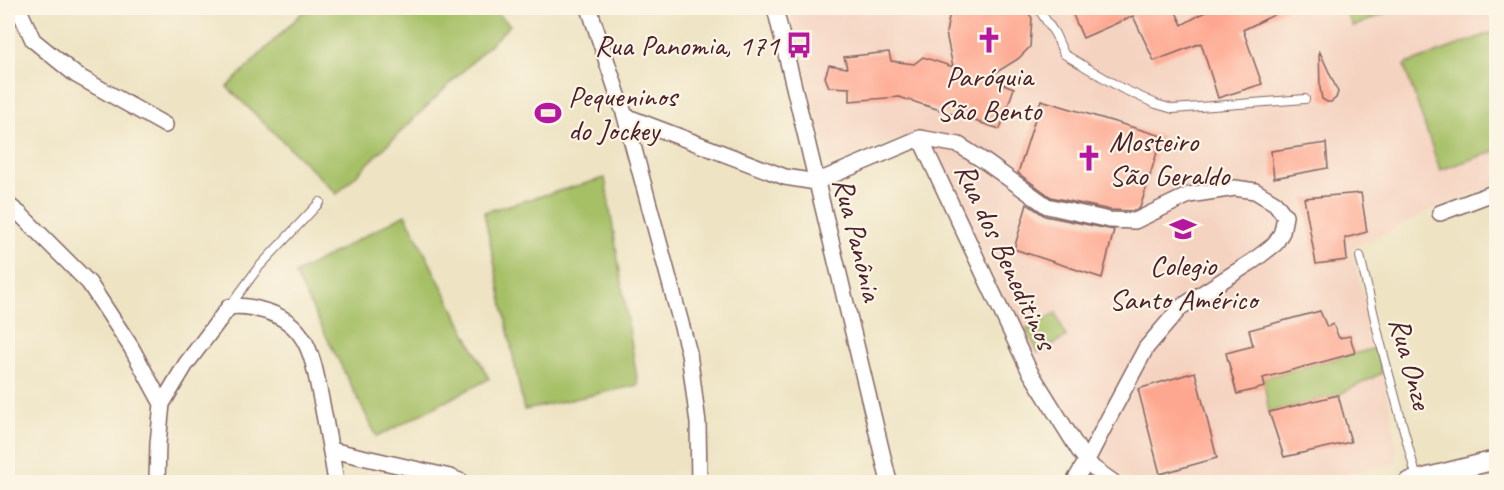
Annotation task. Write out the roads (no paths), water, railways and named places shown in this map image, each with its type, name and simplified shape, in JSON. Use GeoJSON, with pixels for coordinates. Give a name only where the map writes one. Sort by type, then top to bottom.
{"type":"FeatureCollection","features":[{"type":"Feature","properties":{"kind":"street"},"geometry":{"type":"LineString","coordinates":[[20,8],[33,40],[67,68],[165,125]]}},
{"type":"Feature","properties":{"kind":"street"},"geometry":{"type":"LineString","coordinates":[[589,8],[625,116],[689,354],[698,423],[699,483]]}},
{"type":"Feature","properties":{"kind":"street","name":"Rua Panônia"},"geometry":{"type":"LineString","coordinates":[[775,8],[889,483]]}},
{"type":"Feature","properties":{"kind":"street"},"geometry":{"type":"LineString","coordinates":[[625,116],[785,177],[816,183]]}},
{"type":"Feature","properties":{"kind":"street"},"geometry":{"type":"LineString","coordinates":[[920,138],[959,145],[1047,206],[1109,220],[1135,221],[1189,195],[1235,188],[1255,191],[1275,203],[1285,216],[1282,232],[1275,244],[1181,308],[1146,348],[1074,483]]}},
{"type":"Feature","properties":{"kind":"street","name":"Rua dos Beneditinos"},"geometry":{"type":"LineString","coordinates":[[816,183],[920,138],[1029,370],[1080,452],[1093,468],[1113,483]]}},
{"type":"Feature","properties":{"kind":"street"},"geometry":{"type":"LineString","coordinates":[[1440,213],[1497,192]]}},
{"type":"Feature","properties":{"kind":"street"},"geometry":{"type":"LineString","coordinates":[[8,205],[21,215],[89,283],[131,347],[162,404]]}},
{"type":"Feature","properties":{"kind":"street"},"geometry":{"type":"LineString","coordinates":[[157,483],[162,404],[186,364],[229,307],[241,305],[271,312],[293,324],[305,341],[313,359],[336,483]]}},
{"type":"Feature","properties":{"kind":"street"},"geometry":{"type":"LineString","coordinates":[[331,450],[450,477],[462,483]]}},
{"type":"Feature","properties":{"kind":"street"},"geometry":{"type":"LineString","coordinates":[[1413,482],[1497,460]]}},
{"type":"Feature","properties":{"kind":"lane"},"geometry":{"type":"LineString","coordinates":[[1038,8],[1055,34],[1064,54],[1121,88],[1156,104],[1173,109],[1305,99]]}},
{"type":"Feature","properties":{"kind":"lane"},"geometry":{"type":"LineString","coordinates":[[229,307],[258,268],[320,202]]}},
{"type":"Feature","properties":{"kind":"lane","name":"Rua Onze"},"geometry":{"type":"LineString","coordinates":[[1360,256],[1413,482]]}},
{"type":"Feature","properties":{"kind":"place","name":"Paróquia São Bento"},"geometry":{"type":"Point","coordinates":[989,40]}},
{"type":"Feature","properties":{"kind":"place","name":"Rua Panomia, 171"},"geometry":{"type":"Point","coordinates":[799,45]}},
{"type":"Feature","properties":{"kind":"place","name":"Pequeninos do Jockey"},"geometry":{"type":"Point","coordinates":[548,113]}},
{"type":"Feature","properties":{"kind":"place","name":"Mosteiro São Geraldo"},"geometry":{"type":"Point","coordinates":[1089,158]}},
{"type":"Feature","properties":{"kind":"place","name":"Colegio Santo Américo"},"geometry":{"type":"Point","coordinates":[1183,229]}}]}
